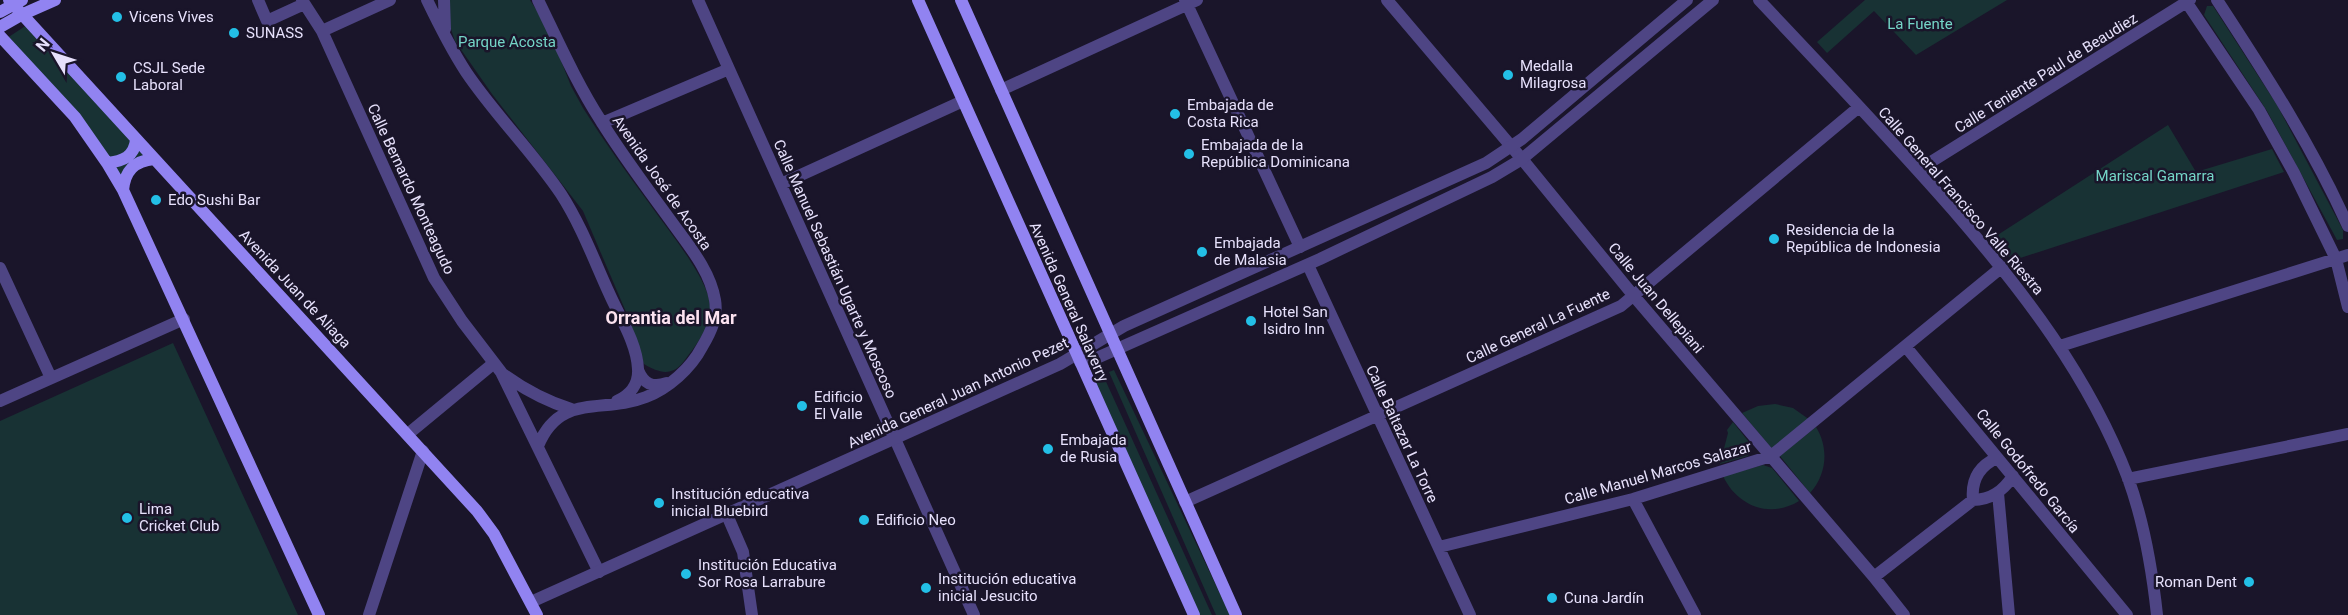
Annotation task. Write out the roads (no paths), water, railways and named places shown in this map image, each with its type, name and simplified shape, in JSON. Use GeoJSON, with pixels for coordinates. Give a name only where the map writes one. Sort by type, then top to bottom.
{"type":"FeatureCollection","features":[{"type":"Feature","properties":{"kind":"main road"},"geometry":{"type":"LineString","coordinates":[[0,27],[55,0]]}},
{"type":"Feature","properties":{"kind":"main road","name":"Avenida General Salaverry"},"geometry":{"type":"LineString","coordinates":[[918,0],[1194,615]]}},
{"type":"Feature","properties":{"kind":"main road","name":"Avenida General Salaverry"},"geometry":{"type":"LineString","coordinates":[[961,0],[1236,615]]}},
{"type":"Feature","properties":{"kind":"main road"},"geometry":{"type":"LineString","coordinates":[[0,12],[14,1]]}},
{"type":"Feature","properties":{"kind":"main road","name":"Avenida Juan de Aliaga"},"geometry":{"type":"LineString","coordinates":[[14,1],[21,15],[477,511],[494,534],[537,615]]}},
{"type":"Feature","properties":{"kind":"main road"},"geometry":{"type":"LineString","coordinates":[[0,36],[58,97],[107,163],[123,190],[319,615]]}},
{"type":"Feature","properties":{"kind":"main road"},"geometry":{"type":"LineString","coordinates":[[107,163],[126,159],[131,154],[136,140]]}},
{"type":"Feature","properties":{"kind":"main road"},"geometry":{"type":"LineString","coordinates":[[123,190],[124,177],[129,169],[145,160],[154,159]]}},
{"type":"Feature","properties":{"kind":"street","name":"Calle Bernardo Monteagudo"},"geometry":{"type":"LineString","coordinates":[[258,0],[267,21],[303,2],[322,31],[434,278],[497,368],[599,572]]}},
{"type":"Feature","properties":{"kind":"street"},"geometry":{"type":"LineString","coordinates":[[322,31],[390,0]]}},
{"type":"Feature","properties":{"kind":"street"},"geometry":{"type":"LineString","coordinates":[[427,0],[448,44],[486,98],[562,196],[627,332],[638,370],[644,380],[652,385],[674,381]]}},
{"type":"Feature","properties":{"kind":"street"},"geometry":{"type":"LineString","coordinates":[[444,0],[442,11],[448,44]]}},
{"type":"Feature","properties":{"kind":"street","name":"Avenida José de Acosta"},"geometry":{"type":"LineString","coordinates":[[497,368],[522,388],[538,397],[571,409],[645,398],[674,381],[700,350],[714,322],[715,301],[711,285],[695,255],[602,123],[577,82],[538,0]]}},
{"type":"Feature","properties":{"kind":"street","name":"Calle Manuel Sebastián Ugarte y Moscoso"},"geometry":{"type":"LineString","coordinates":[[698,0],[974,615]]}},
{"type":"Feature","properties":{"kind":"street","name":"Calle Juan Dellepiani"},"geometry":{"type":"LineString","coordinates":[[1387,0],[1904,615]]}},
{"type":"Feature","properties":{"kind":"street","name":"Avenida General Juan Antonio Pezet"},"geometry":{"type":"LineString","coordinates":[[1078,358],[1124,326],[1486,163],[1512,147],[1687,0]]}},
{"type":"Feature","properties":{"kind":"street","name":"Avenida General Juan Antonio Pezet"},"geometry":{"type":"LineString","coordinates":[[531,602],[1078,358],[1117,349],[1308,265],[1492,177],[1522,159],[1713,0]]}},
{"type":"Feature","properties":{"kind":"street","name":"Calle General Francisco Valle Riestra"},"geometry":{"type":"LineString","coordinates":[[1759,0],[1918,170],[2002,267],[2060,346],[2105,425],[2128,479],[2150,560],[2157,615]]}},
{"type":"Feature","properties":{"kind":"street"},"geometry":{"type":"LineString","coordinates":[[2217,0],[2285,104],[2328,182],[2348,226]]}},
{"type":"Feature","properties":{"kind":"street"},"geometry":{"type":"LineString","coordinates":[[1001,90],[1190,1],[1300,247]]}},
{"type":"Feature","properties":{"kind":"street"},"geometry":{"type":"LineString","coordinates":[[2187,1],[2259,110],[2342,257],[2348,307]]}},
{"type":"Feature","properties":{"kind":"street","name":"Calle Teniente Paul de Beaudiez"},"geometry":{"type":"LineString","coordinates":[[1918,170],[2187,1]]}},
{"type":"Feature","properties":{"kind":"street"},"geometry":{"type":"LineString","coordinates":[[602,123],[729,69]]}},
{"type":"Feature","properties":{"kind":"street"},"geometry":{"type":"LineString","coordinates":[[781,184],[963,101]]}},
{"type":"Feature","properties":{"kind":"street","name":"Calle General La Fuente"},"geometry":{"type":"LineString","coordinates":[[1185,501],[1621,306],[1859,106]]}},
{"type":"Feature","properties":{"kind":"street"},"geometry":{"type":"LineString","coordinates":[[2060,346],[2342,257]]}},
{"type":"Feature","properties":{"kind":"street","name":"Calle Baltazar La Torre"},"geometry":{"type":"LineString","coordinates":[[1308,265],[1470,615]]}},
{"type":"Feature","properties":{"kind":"street","name":"Calle Manuel Marcos Salazar"},"geometry":{"type":"LineString","coordinates":[[1439,547],[1633,500],[1771,456],[2002,267]]}},
{"type":"Feature","properties":{"kind":"street"},"geometry":{"type":"LineString","coordinates":[[0,268],[51,378]]}},
{"type":"Feature","properties":{"kind":"street"},"geometry":{"type":"LineString","coordinates":[[0,401],[184,319]]}},
{"type":"Feature","properties":{"kind":"street","name":"Calle Godofredo García"},"geometry":{"type":"LineString","coordinates":[[1906,347],[2127,615]]}},
{"type":"Feature","properties":{"kind":"street"},"geometry":{"type":"LineString","coordinates":[[408,434],[497,368]]}},
{"type":"Feature","properties":{"kind":"street","name":"Avenida José de Acosta"},"geometry":{"type":"LineString","coordinates":[[610,404],[630,393],[638,370]]}},
{"type":"Feature","properties":{"kind":"street"},"geometry":{"type":"LineString","coordinates":[[538,446],[550,423],[571,409]]}},
{"type":"Feature","properties":{"kind":"street"},"geometry":{"type":"LineString","coordinates":[[2128,479],[2348,434]]}},
{"type":"Feature","properties":{"kind":"street"},"geometry":{"type":"LineString","coordinates":[[369,615],[423,450]]}},
{"type":"Feature","properties":{"kind":"street"},"geometry":{"type":"LineString","coordinates":[[1973,500],[1973,485],[1979,471],[1997,458]]}},
{"type":"Feature","properties":{"kind":"street"},"geometry":{"type":"LineString","coordinates":[[1874,577],[1973,500],[1983,500],[1998,493],[2013,476]]}},
{"type":"Feature","properties":{"kind":"street"},"geometry":{"type":"LineString","coordinates":[[1998,493],[2009,615]]}},
{"type":"Feature","properties":{"kind":"street"},"geometry":{"type":"LineString","coordinates":[[1633,500],[1695,615]]}},
{"type":"Feature","properties":{"kind":"street"},"geometry":{"type":"LineString","coordinates":[[727,515],[743,552],[752,615]]}},
{"type":"Feature","properties":{"kind":"place","name":"Vicens Vives"},"geometry":{"type":"Point","coordinates":[117,17]}},
{"type":"Feature","properties":{"kind":"place","name":"SUNASS"},"geometry":{"type":"Point","coordinates":[234,33]}},
{"type":"Feature","properties":{"kind":"place","name":"Medalla Milagrosa"},"geometry":{"type":"Point","coordinates":[1508,75]}},
{"type":"Feature","properties":{"kind":"place","name":"CSJL Sede Laboral"},"geometry":{"type":"Point","coordinates":[121,77]}},
{"type":"Feature","properties":{"kind":"place","name":"Embajada de Costa Rica"},"geometry":{"type":"Point","coordinates":[1175,114]}},
{"type":"Feature","properties":{"kind":"place","name":"Embajada de la República Dominicana"},"geometry":{"type":"Point","coordinates":[1189,154]}},
{"type":"Feature","properties":{"kind":"place","name":"Edo Sushi Bar"},"geometry":{"type":"Point","coordinates":[156,200]}},
{"type":"Feature","properties":{"kind":"place","name":"Residencia de la República de Indonesia"},"geometry":{"type":"Point","coordinates":[1774,239]}},
{"type":"Feature","properties":{"kind":"place","name":"Embajada de Malasia"},"geometry":{"type":"Point","coordinates":[1202,252]}},
{"type":"Feature","properties":{"kind":"place","name":"Hotel San Isidro Inn"},"geometry":{"type":"Point","coordinates":[1251,321]}},
{"type":"Feature","properties":{"kind":"place","name":"Edificio El Valle"},"geometry":{"type":"Point","coordinates":[802,406]}},
{"type":"Feature","properties":{"kind":"place","name":"Embajada de Rusia"},"geometry":{"type":"Point","coordinates":[1048,449]}},
{"type":"Feature","properties":{"kind":"place","name":"Institución educativa inicial Bluebird"},"geometry":{"type":"Point","coordinates":[659,503]}},
{"type":"Feature","properties":{"kind":"place","name":"Lima Cricket Club"},"geometry":{"type":"Point","coordinates":[127,518]}},
{"type":"Feature","properties":{"kind":"place","name":"Edificio Neo"},"geometry":{"type":"Point","coordinates":[864,520]}},
{"type":"Feature","properties":{"kind":"place","name":"Institución Educativa Sor Rosa Larrabure"},"geometry":{"type":"Point","coordinates":[686,574]}},
{"type":"Feature","properties":{"kind":"place","name":"Roman Dent"},"geometry":{"type":"Point","coordinates":[2249,582]}},
{"type":"Feature","properties":{"kind":"place","name":"Institución educativa inicial Jesucito"},"geometry":{"type":"Point","coordinates":[926,588]}},
{"type":"Feature","properties":{"kind":"place","name":"Cuna Jardín"},"geometry":{"type":"Point","coordinates":[1552,598]}},
{"type":"Feature","properties":{"kind":"district","name":"Orrantia del Mar"},"geometry":{"type":"Point","coordinates":[671,317]}},
{"type":"Feature","properties":{"kind":"park label","name":"La Fuente"},"geometry":{"type":"Point","coordinates":[1920,24]}},
{"type":"Feature","properties":{"kind":"park label","name":"Parque Acosta"},"geometry":{"type":"Point","coordinates":[507,42]}},
{"type":"Feature","properties":{"kind":"park label","name":"Mariscal Gamarra"},"geometry":{"type":"Point","coordinates":[2155,176]}}]}
